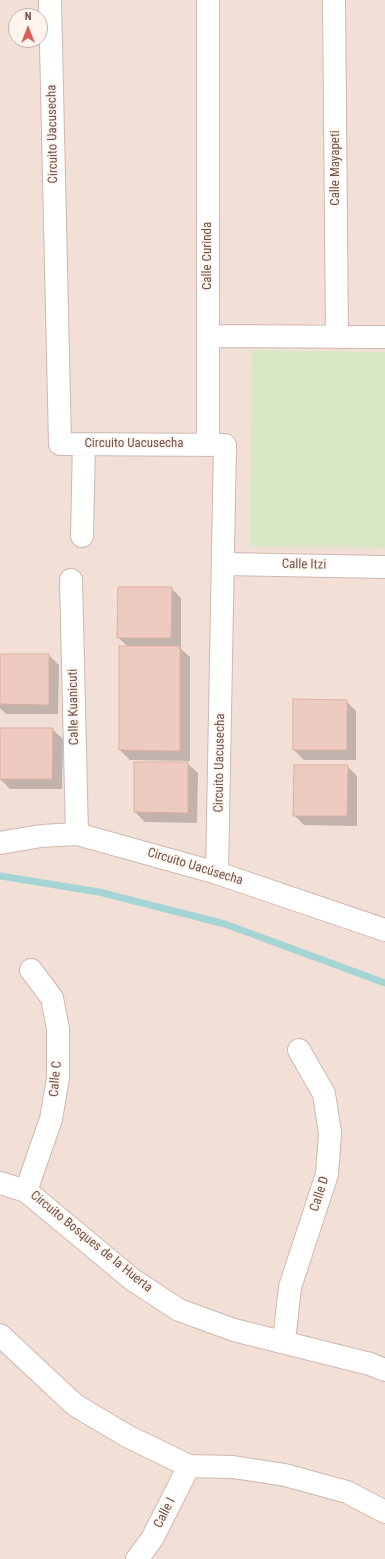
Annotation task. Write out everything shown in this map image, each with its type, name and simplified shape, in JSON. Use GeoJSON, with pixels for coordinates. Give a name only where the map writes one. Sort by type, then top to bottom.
{"type":"FeatureCollection","features":[{"type":"Feature","properties":{"kind":"street","name":"Circuito Uacusecha"},"geometry":{"type":"LineString","coordinates":[[50,0],[60,444],[225,445],[224,564],[217,873]]}},
{"type":"Feature","properties":{"kind":"street","name":"Calle Curinda"},"geometry":{"type":"LineString","coordinates":[[208,0],[208,445]]}},
{"type":"Feature","properties":{"kind":"street","name":"Calle Mayapeti"},"geometry":{"type":"LineString","coordinates":[[334,0],[337,337]]}},
{"type":"Feature","properties":{"kind":"street"},"geometry":{"type":"LineString","coordinates":[[208,336],[385,337]]}},
{"type":"Feature","properties":{"kind":"street"},"geometry":{"type":"LineString","coordinates":[[82,536],[84,444]]}},
{"type":"Feature","properties":{"kind":"street","name":"Calle Itzi"},"geometry":{"type":"LineString","coordinates":[[224,564],[385,567]]}},
{"type":"Feature","properties":{"kind":"street","name":"Calle Kuanicuti"},"geometry":{"type":"LineString","coordinates":[[71,580],[77,834]]}},
{"type":"Feature","properties":{"kind":"street","name":"Circuito Uacúsecha"},"geometry":{"type":"LineString","coordinates":[[0,843],[41,836],[77,834],[217,873],[385,930]]}},
{"type":"Feature","properties":{"kind":"street","name":"Calle C"},"geometry":{"type":"LineString","coordinates":[[26,1190],[51,1119],[58,1078],[58,1029],[52,998],[31,970]]}},
{"type":"Feature","properties":{"kind":"street","name":"Calle D"},"geometry":{"type":"LineString","coordinates":[[284,1341],[290,1287],[327,1174],[330,1133],[324,1094],[298,1050]]}},
{"type":"Feature","properties":{"kind":"street","name":"Circuito Bosques de la Huerta"},"geometry":{"type":"LineString","coordinates":[[0,1182],[26,1190],[133,1280],[179,1310],[234,1330],[284,1341],[370,1364],[385,1370]]}},
{"type":"Feature","properties":{"kind":"street"},"geometry":{"type":"LineString","coordinates":[[0,1335],[75,1405],[127,1436],[189,1466],[233,1467],[286,1475],[347,1492],[385,1512]]}},
{"type":"Feature","properties":{"kind":"street","name":"Calle I"},"geometry":{"type":"LineString","coordinates":[[137,1559],[152,1539],[189,1466]]}},
{"type":"Feature","properties":{"kind":"shaded area"},"geometry":{"type":"Polygon","coordinates":[[[0,0],[385,0],[385,1559],[0,1559],[0,0]]]}},
{"type":"Feature","properties":{"kind":"green space"},"geometry":{"type":"Polygon","coordinates":[[[252,350],[385,352],[385,548],[250,547],[252,350]]]}},
{"type":"Feature","properties":{"kind":"building"},"geometry":{"type":"Polygon","coordinates":[[[118,587],[172,587],[171,638],[117,638],[118,587]]]}},
{"type":"Feature","properties":{"kind":"building"},"geometry":{"type":"Polygon","coordinates":[[[119,646],[180,646],[180,751],[119,750],[119,646]]]}},
{"type":"Feature","properties":{"kind":"building"},"geometry":{"type":"Polygon","coordinates":[[[0,654],[49,654],[49,705],[0,704],[0,654]]]}},
{"type":"Feature","properties":{"kind":"building"},"geometry":{"type":"Polygon","coordinates":[[[293,699],[347,700],[347,750],[293,750],[293,699]]]}},
{"type":"Feature","properties":{"kind":"building"},"geometry":{"type":"Polygon","coordinates":[[[0,728],[53,728],[52,779],[0,779],[0,728]]]}},
{"type":"Feature","properties":{"kind":"building"},"geometry":{"type":"Polygon","coordinates":[[[134,762],[188,762],[188,813],[134,812],[134,762]]]}},
{"type":"Feature","properties":{"kind":"building"},"geometry":{"type":"Polygon","coordinates":[[[294,765],[348,765],[347,816],[293,816],[294,765]]]}},
{"type":"Feature","properties":{"kind":"waterway"},"geometry":{"type":"LineString","coordinates":[[0,876],[99,892],[225,924],[385,983]]}}]}
